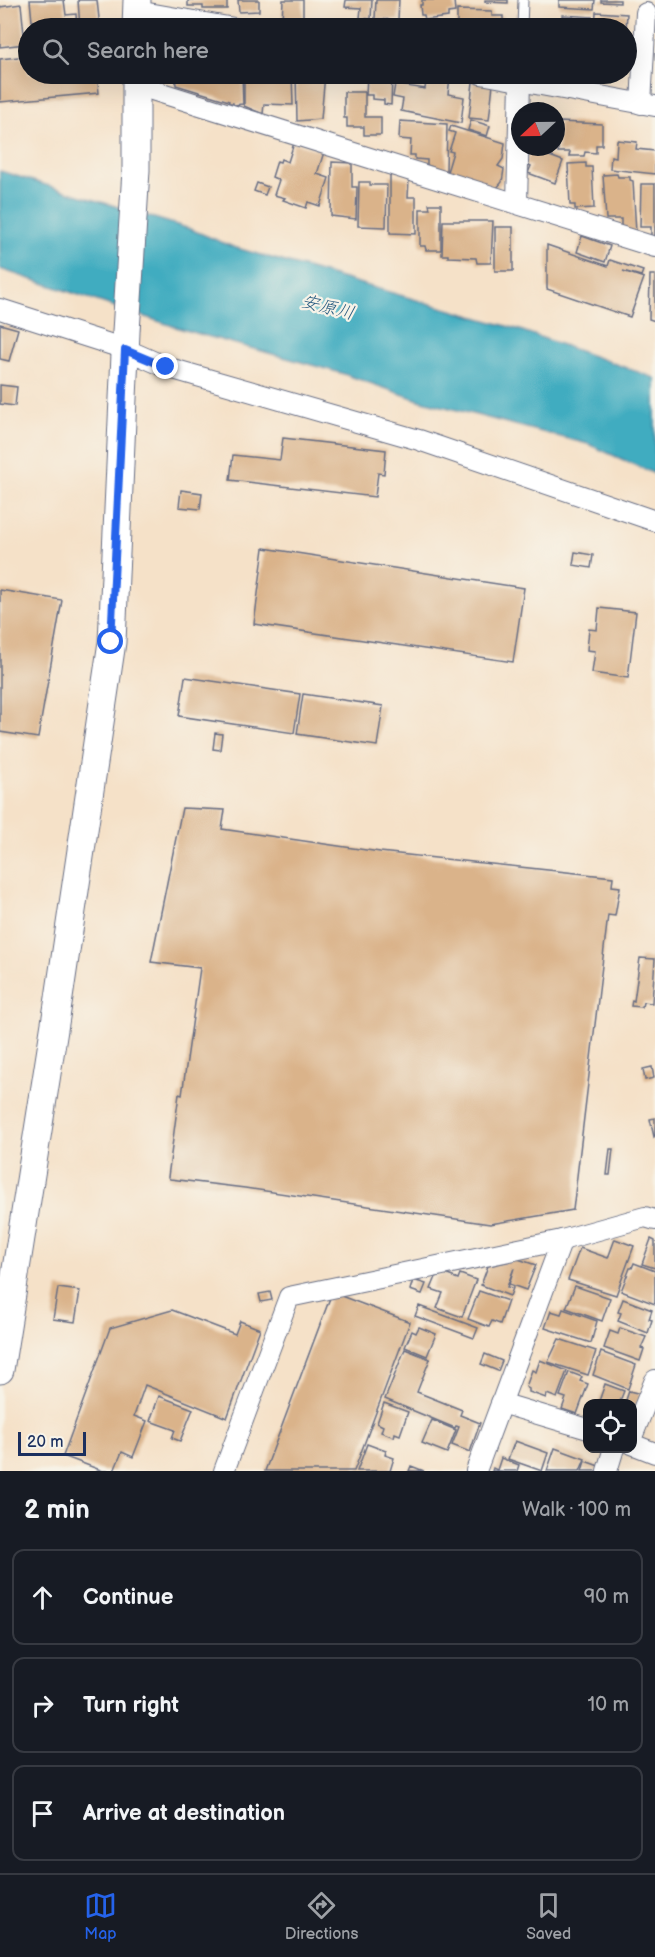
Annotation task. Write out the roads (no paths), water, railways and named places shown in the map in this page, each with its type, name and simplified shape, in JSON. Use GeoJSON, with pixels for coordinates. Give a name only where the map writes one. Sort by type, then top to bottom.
{"type":"FeatureCollection","features":[{"type":"Feature","properties":{"kind":"street"},"geometry":{"type":"LineString","coordinates":[[137,13],[169,18]]}},
{"type":"Feature","properties":{"kind":"street"},"geometry":{"type":"LineString","coordinates":[[553,84],[648,105],[646,13]]}},
{"type":"Feature","properties":{"kind":"street"},"geometry":{"type":"LineString","coordinates":[[0,1370],[59,998],[111,642],[125,340],[136,170],[136,84]]}},
{"type":"Feature","properties":{"kind":"street"},"geometry":{"type":"LineString","coordinates":[[151,84],[655,247]]}},
{"type":"Feature","properties":{"kind":"street"},"geometry":{"type":"LineString","coordinates":[[517,202],[521,84]]}},
{"type":"Feature","properties":{"kind":"street"},"geometry":{"type":"LineString","coordinates":[[0,309],[125,340],[166,367],[419,440],[655,521]]}},
{"type":"Feature","properties":{"kind":"street"},"geometry":{"type":"LineString","coordinates":[[224,1471],[289,1298],[562,1240],[652,1217]]}},
{"type":"Feature","properties":{"kind":"street"},"geometry":{"type":"LineString","coordinates":[[476,1471],[562,1240]]}},
{"type":"Feature","properties":{"kind":"street"},"geometry":{"type":"LineString","coordinates":[[637,1427],[655,1380]]}},
{"type":"Feature","properties":{"kind":"street"},"geometry":{"type":"LineString","coordinates":[[501,1403],[583,1428]]}},
{"type":"Feature","properties":{"kind":"street"},"geometry":{"type":"LineString","coordinates":[[637,1446],[655,1453]]}},
{"type":"Feature","properties":{"kind":"street"},"geometry":{"type":"LineString","coordinates":[[607,1471],[613,1453]]}},
{"type":"Feature","properties":{"kind":"lane"},"geometry":{"type":"LineString","coordinates":[[523,18],[524,0]]}},
{"type":"Feature","properties":{"kind":"water","name":"安原川"},"geometry":{"type":"Polygon","coordinates":[[[0,171],[190,229],[233,247],[517,329],[655,378],[655,474],[588,444],[419,400],[341,373],[185,330],[0,269],[0,171]]]}}]}
